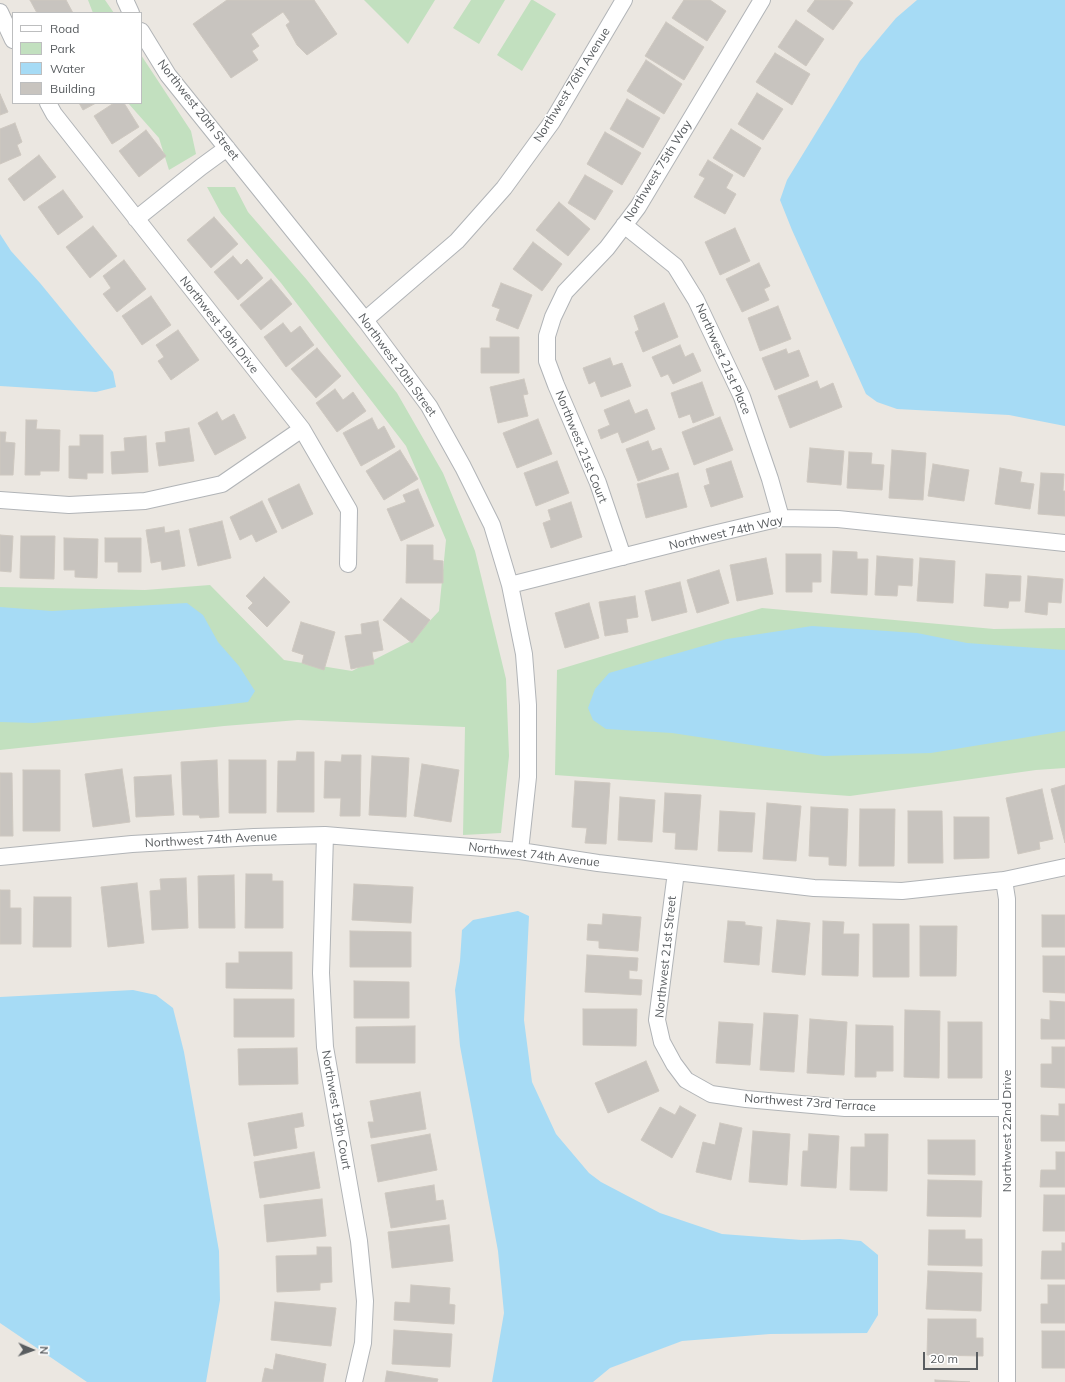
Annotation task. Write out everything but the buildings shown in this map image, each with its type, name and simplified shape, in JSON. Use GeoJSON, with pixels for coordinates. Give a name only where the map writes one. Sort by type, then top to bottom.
{"type":"FeatureCollection","features":[{"type":"Feature","properties":{"kind":"street"},"geometry":{"type":"LineString","coordinates":[[125,0],[131,12]]}},
{"type":"Feature","properties":{"kind":"street","name":"Northwest 76th Avenue"},"geometry":{"type":"LineString","coordinates":[[365,320],[457,241],[504,188],[552,122],[624,0]]}},
{"type":"Feature","properties":{"kind":"street","name":"Northwest 75th Way"},"geometry":{"type":"LineString","coordinates":[[547,336],[553,317],[565,292],[607,248],[638,207],[762,0]]}},
{"type":"Feature","properties":{"kind":"street"},"geometry":{"type":"LineString","coordinates":[[0,12],[12,38]]}},
{"type":"Feature","properties":{"kind":"street","name":"Northwest 20th Street"},"geometry":{"type":"LineString","coordinates":[[142,33],[168,75],[365,320],[429,406],[459,460],[492,525],[510,585],[524,654],[528,705],[528,777],[520,851]]}},
{"type":"Feature","properties":{"kind":"street","name":"Northwest 19th Drive"},"geometry":{"type":"LineString","coordinates":[[49,104],[54,114],[302,430],[349,510],[348,564]]}},
{"type":"Feature","properties":{"kind":"street"},"geometry":{"type":"LineString","coordinates":[[136,219],[227,148]]}},
{"type":"Feature","properties":{"kind":"street","name":"Northwest 21st Place"},"geometry":{"type":"LineString","coordinates":[[624,225],[675,266],[696,300],[742,397],[770,478],[781,518]]}},
{"type":"Feature","properties":{"kind":"street","name":"Northwest 21st Court"},"geometry":{"type":"LineString","coordinates":[[547,336],[547,361],[598,483],[623,557]]}},
{"type":"Feature","properties":{"kind":"street"},"geometry":{"type":"LineString","coordinates":[[0,500],[69,505],[145,501],[214,486],[222,484],[302,430]]}},
{"type":"Feature","properties":{"kind":"street","name":"Northwest 74th Way"},"geometry":{"type":"LineString","coordinates":[[510,585],[781,518],[838,518],[1065,543]]}},
{"type":"Feature","properties":{"kind":"street","name":"Northwest 74th Avenue"},"geometry":{"type":"LineString","coordinates":[[0,857],[132,844],[254,837],[325,835],[520,851],[598,863],[814,888],[902,890],[962,885],[1004,880],[1065,867]]}},
{"type":"Feature","properties":{"kind":"street","name":"Northwest 19th Court"},"geometry":{"type":"LineString","coordinates":[[325,835],[321,973],[325,1047],[359,1241],[365,1301],[363,1343],[354,1382]]}},
{"type":"Feature","properties":{"kind":"street","name":"Northwest 21st Street"},"geometry":{"type":"LineString","coordinates":[[674,1064],[662,1042],[658,1020],[676,872]]}},
{"type":"Feature","properties":{"kind":"street","name":"Northwest 22nd Drive"},"geometry":{"type":"LineString","coordinates":[[1004,880],[1006,899],[1007,1382]]}},
{"type":"Feature","properties":{"kind":"street","name":"Northwest 73rd Terrace"},"geometry":{"type":"LineString","coordinates":[[674,1064],[686,1080],[711,1094],[746,1099],[845,1108],[1007,1108]]}},
{"type":"Feature","properties":{"kind":"green space"},"geometry":{"type":"Polygon","coordinates":[[[88,0],[105,0],[113,12],[93,12],[88,0]]]}},
{"type":"Feature","properties":{"kind":"green space"},"geometry":{"type":"Polygon","coordinates":[[[364,0],[435,0],[408,44],[364,0]]]}},
{"type":"Feature","properties":{"kind":"green space"},"geometry":{"type":"Polygon","coordinates":[[[471,0],[505,0],[479,44],[453,28],[471,0]]]}},
{"type":"Feature","properties":{"kind":"green space"},"geometry":{"type":"Polygon","coordinates":[[[531,0],[556,14],[522,71],[497,55],[531,0]]]}},
{"type":"Feature","properties":{"kind":"green space"},"geometry":{"type":"Polygon","coordinates":[[[142,57],[191,131],[196,154],[169,170],[159,138],[129,104],[142,104],[142,57]]]}},
{"type":"Feature","properties":{"kind":"green space"},"geometry":{"type":"Polygon","coordinates":[[[207,187],[235,187],[248,212],[307,280],[397,393],[443,473],[475,551],[506,679],[509,756],[501,833],[463,835],[465,727],[298,720],[224,726],[0,750],[0,587],[145,590],[210,585],[284,660],[352,671],[411,641],[439,611],[446,540],[406,446],[281,283],[221,213],[207,187]]]}},
{"type":"Feature","properties":{"kind":"green space"},"geometry":{"type":"Polygon","coordinates":[[[762,608],[994,629],[1065,628],[1065,768],[1036,770],[850,796],[555,775],[557,670],[762,608]]]}},
{"type":"Feature","properties":{"kind":"water"},"geometry":{"type":"Polygon","coordinates":[[[917,0],[1065,0],[1065,426],[1009,415],[897,409],[877,402],[866,394],[780,200],[787,180],[860,61],[896,18],[917,0]]]}},
{"type":"Feature","properties":{"kind":"water"},"geometry":{"type":"Polygon","coordinates":[[[0,234],[11,251],[40,283],[113,372],[116,387],[96,392],[0,386],[0,234]]]}},
{"type":"Feature","properties":{"kind":"water"},"geometry":{"type":"Polygon","coordinates":[[[187,603],[203,615],[218,642],[239,666],[255,691],[248,702],[34,723],[0,722],[0,607],[52,611],[187,603]]]}},
{"type":"Feature","properties":{"kind":"water"},"geometry":{"type":"Polygon","coordinates":[[[812,626],[917,633],[967,643],[1065,650],[1065,731],[931,753],[824,756],[672,733],[606,729],[593,720],[588,708],[595,689],[609,673],[727,639],[812,626]]]}},
{"type":"Feature","properties":{"kind":"water"},"geometry":{"type":"Polygon","coordinates":[[[518,911],[529,916],[524,1020],[532,1082],[556,1134],[589,1173],[601,1182],[660,1213],[722,1234],[802,1240],[840,1239],[861,1241],[878,1255],[878,1315],[867,1333],[770,1334],[682,1341],[610,1368],[593,1382],[492,1382],[504,1313],[498,1251],[460,1046],[455,990],[460,961],[462,930],[473,920],[518,911]]]}},
{"type":"Feature","properties":{"kind":"water"},"geometry":{"type":"Polygon","coordinates":[[[133,990],[156,995],[173,1008],[184,1052],[219,1251],[220,1300],[206,1382],[87,1382],[0,1323],[0,997],[133,990]]]}}]}
